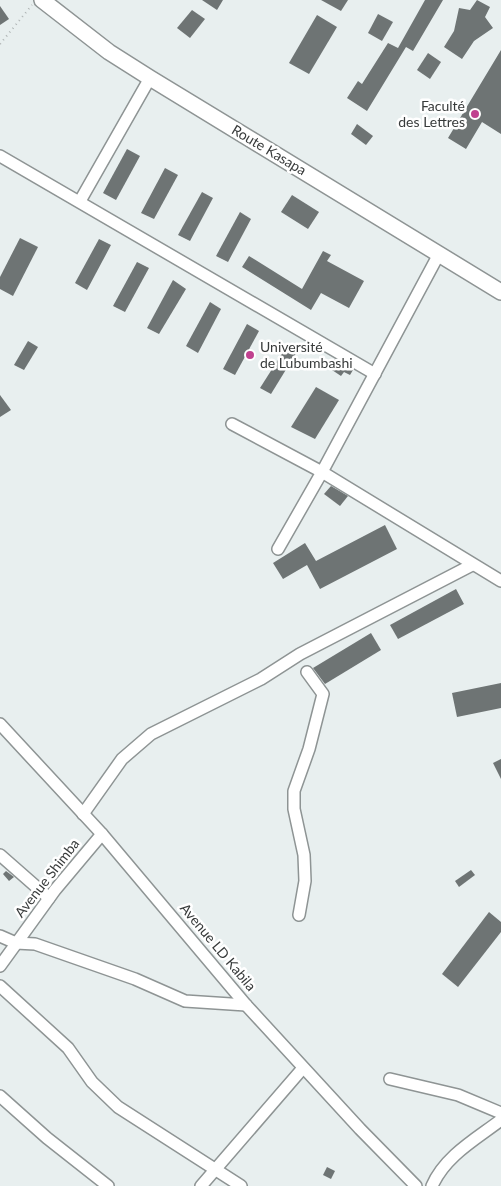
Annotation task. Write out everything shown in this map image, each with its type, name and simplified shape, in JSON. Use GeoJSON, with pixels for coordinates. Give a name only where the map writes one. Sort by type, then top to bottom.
{"type":"FeatureCollection","features":[{"type":"Feature","properties":{"kind":"main road","name":"Route Kasapa"},"geometry":{"type":"LineString","coordinates":[[42,0],[109,52],[501,292]]}},
{"type":"Feature","properties":{"kind":"street"},"geometry":{"type":"LineString","coordinates":[[80,202],[150,78]]}},
{"type":"Feature","properties":{"kind":"street"},"geometry":{"type":"LineString","coordinates":[[0,156],[375,374]]}},
{"type":"Feature","properties":{"kind":"street"},"geometry":{"type":"LineString","coordinates":[[278,550],[439,254]]}},
{"type":"Feature","properties":{"kind":"street"},"geometry":{"type":"LineString","coordinates":[[232,424],[322,472],[501,581]]}},
{"type":"Feature","properties":{"kind":"street"},"geometry":{"type":"LineString","coordinates":[[84,814],[122,759],[151,734],[261,679],[300,654],[472,565]]}},
{"type":"Feature","properties":{"kind":"street"},"geometry":{"type":"LineString","coordinates":[[300,915],[306,881],[304,855],[294,809],[294,791],[310,749],[323,694],[307,672]]}},
{"type":"Feature","properties":{"kind":"street","name":"Avenue LD Kabila"},"geometry":{"type":"LineString","coordinates":[[0,724],[102,834],[246,1005],[303,1068],[416,1186]]}},
{"type":"Feature","properties":{"kind":"street","name":"Avenue Shimba"},"geometry":{"type":"LineString","coordinates":[[0,966],[49,898],[102,834]]}},
{"type":"Feature","properties":{"kind":"street"},"geometry":{"type":"LineString","coordinates":[[0,855],[49,898]]}},
{"type":"Feature","properties":{"kind":"street"},"geometry":{"type":"LineString","coordinates":[[0,936],[16,942],[35,944],[136,979],[185,1001],[246,1005]]}},
{"type":"Feature","properties":{"kind":"street"},"geometry":{"type":"LineString","coordinates":[[0,986],[68,1048],[92,1082],[118,1107],[241,1186]]}},
{"type":"Feature","properties":{"kind":"street"},"geometry":{"type":"LineString","coordinates":[[202,1186],[303,1068]]}},
{"type":"Feature","properties":{"kind":"street"},"geometry":{"type":"LineString","coordinates":[[390,1079],[458,1095],[501,1113]]}},
{"type":"Feature","properties":{"kind":"street"},"geometry":{"type":"LineString","coordinates":[[0,1096],[47,1138],[108,1186]]}},
{"type":"Feature","properties":{"kind":"street"},"geometry":{"type":"LineString","coordinates":[[432,1186],[439,1172],[450,1159],[501,1120]]}},
{"type":"Feature","properties":{"kind":"path"},"geometry":{"type":"LineString","coordinates":[[0,44],[36,0]]}},
{"type":"Feature","properties":{"kind":"building"},"geometry":{"type":"Polygon","coordinates":[[[202,0],[223,0],[217,10],[202,0]]]}},
{"type":"Feature","properties":{"kind":"building"},"geometry":{"type":"Polygon","coordinates":[[[321,0],[348,0],[341,11],[321,0]]]}},
{"type":"Feature","properties":{"kind":"building"},"geometry":{"type":"Polygon","coordinates":[[[425,0],[443,0],[413,51],[406,47],[367,111],[347,98],[358,81],[362,84],[388,43],[398,48],[425,0]]]}},
{"type":"Feature","properties":{"kind":"building"},"geometry":{"type":"Polygon","coordinates":[[[477,0],[490,7],[485,17],[493,28],[474,41],[462,59],[444,47],[454,31],[459,8],[470,10],[477,0]]]}},
{"type":"Feature","properties":{"kind":"building"},"geometry":{"type":"Polygon","coordinates":[[[0,6],[9,19],[0,25],[0,6]]]}},
{"type":"Feature","properties":{"kind":"building"},"geometry":{"type":"Polygon","coordinates":[[[192,10],[205,19],[190,38],[177,28],[192,10]]]}},
{"type":"Feature","properties":{"kind":"building"},"geometry":{"type":"Polygon","coordinates":[[[378,14],[393,22],[382,41],[368,33],[378,14]]]}},
{"type":"Feature","properties":{"kind":"building"},"geometry":{"type":"Polygon","coordinates":[[[317,15],[337,27],[309,74],[289,63],[317,15]]]}},
{"type":"Feature","properties":{"kind":"building","name":"Faculté des Lettres"},"geometry":{"type":"Polygon","coordinates":[[[501,50],[501,134],[482,122],[466,149],[448,138],[501,50]]]}},
{"type":"Feature","properties":{"kind":"building"},"geometry":{"type":"Polygon","coordinates":[[[428,53],[441,62],[430,79],[417,70],[428,53]]]}},
{"type":"Feature","properties":{"kind":"building"},"geometry":{"type":"Polygon","coordinates":[[[357,124],[373,136],[366,145],[351,134],[357,124]]]}},
{"type":"Feature","properties":{"kind":"building"},"geometry":{"type":"Polygon","coordinates":[[[127,149],[140,156],[116,200],[103,193],[127,149]]]}},
{"type":"Feature","properties":{"kind":"building"},"geometry":{"type":"Polygon","coordinates":[[[165,168],[178,175],[154,219],[141,213],[165,168]]]}},
{"type":"Feature","properties":{"kind":"building"},"geometry":{"type":"Polygon","coordinates":[[[202,192],[213,198],[190,241],[178,235],[202,192]]]}},
{"type":"Feature","properties":{"kind":"building"},"geometry":{"type":"Polygon","coordinates":[[[292,195],[319,212],[308,229],[281,212],[292,195]]]}},
{"type":"Feature","properties":{"kind":"building"},"geometry":{"type":"Polygon","coordinates":[[[240,212],[251,219],[228,262],[216,256],[240,212]]]}},
{"type":"Feature","properties":{"kind":"building"},"geometry":{"type":"Polygon","coordinates":[[[20,238],[38,247],[13,296],[0,289],[0,277],[20,238]]]}},
{"type":"Feature","properties":{"kind":"building"},"geometry":{"type":"Polygon","coordinates":[[[99,239],[111,245],[87,290],[75,283],[99,239]]]}},
{"type":"Feature","properties":{"kind":"building"},"geometry":{"type":"Polygon","coordinates":[[[323,251],[331,255],[327,261],[364,281],[349,308],[321,293],[311,310],[242,267],[249,256],[302,289],[323,251]]]}},
{"type":"Feature","properties":{"kind":"building"},"geometry":{"type":"Polygon","coordinates":[[[137,262],[149,268],[125,312],[113,306],[137,262]]]}},
{"type":"Feature","properties":{"kind":"building"},"geometry":{"type":"Polygon","coordinates":[[[173,280],[186,289],[159,334],[147,328],[173,280]]]}},
{"type":"Feature","properties":{"kind":"building"},"geometry":{"type":"Polygon","coordinates":[[[210,302],[221,309],[198,353],[186,346],[210,302]]]}},
{"type":"Feature","properties":{"kind":"building"},"geometry":{"type":"Polygon","coordinates":[[[247,324],[259,331],[235,375],[223,369],[247,324]]]}},
{"type":"Feature","properties":{"kind":"building"},"geometry":{"type":"Polygon","coordinates":[[[28,341],[38,347],[24,370],[14,365],[28,341]]]}},
{"type":"Feature","properties":{"kind":"building"},"geometry":{"type":"Polygon","coordinates":[[[288,344],[298,350],[271,394],[260,388],[288,344]]]}},
{"type":"Feature","properties":{"kind":"building"},"geometry":{"type":"Polygon","coordinates":[[[334,359],[353,370],[350,375],[344,372],[341,376],[329,368],[334,359]]]}},
{"type":"Feature","properties":{"kind":"building"},"geometry":{"type":"Polygon","coordinates":[[[316,387],[339,400],[315,439],[291,427],[316,387]]]}},
{"type":"Feature","properties":{"kind":"building"},"geometry":{"type":"Polygon","coordinates":[[[0,395],[11,410],[0,417],[0,395]]]}},
{"type":"Feature","properties":{"kind":"building"},"geometry":{"type":"Polygon","coordinates":[[[331,486],[348,496],[340,506],[324,494],[331,486]]]}},
{"type":"Feature","properties":{"kind":"building"},"geometry":{"type":"Polygon","coordinates":[[[385,525],[397,549],[320,589],[307,565],[283,579],[273,563],[305,543],[316,561],[385,525]]]}},
{"type":"Feature","properties":{"kind":"building"},"geometry":{"type":"Polygon","coordinates":[[[456,589],[464,604],[398,639],[390,625],[456,589]]]}},
{"type":"Feature","properties":{"kind":"building"},"geometry":{"type":"Polygon","coordinates":[[[371,633],[381,650],[325,684],[313,668],[371,633]]]}},
{"type":"Feature","properties":{"kind":"building"},"geometry":{"type":"Polygon","coordinates":[[[501,683],[501,708],[457,717],[452,693],[501,683]]]}},
{"type":"Feature","properties":{"kind":"building"},"geometry":{"type":"Polygon","coordinates":[[[501,759],[501,779],[493,763],[501,759]]]}},
{"type":"Feature","properties":{"kind":"building"},"geometry":{"type":"Polygon","coordinates":[[[471,870],[475,875],[459,887],[455,881],[471,870]]]}},
{"type":"Feature","properties":{"kind":"building"},"geometry":{"type":"Polygon","coordinates":[[[6,871],[14,877],[9,881],[3,874],[6,871]]]}},
{"type":"Feature","properties":{"kind":"building"},"geometry":{"type":"Polygon","coordinates":[[[489,912],[501,922],[501,932],[458,987],[442,974],[489,912]]]}},
{"type":"Feature","properties":{"kind":"building"},"geometry":{"type":"Polygon","coordinates":[[[327,1167],[335,1171],[331,1179],[323,1175],[327,1167]]]}},
{"type":"Feature","properties":{"kind":"place","name":"Faculté des Lettres"},"geometry":{"type":"Point","coordinates":[475,114]}},
{"type":"Feature","properties":{"kind":"place","name":"Université de Lubumbashi"},"geometry":{"type":"Point","coordinates":[250,355]}}]}
